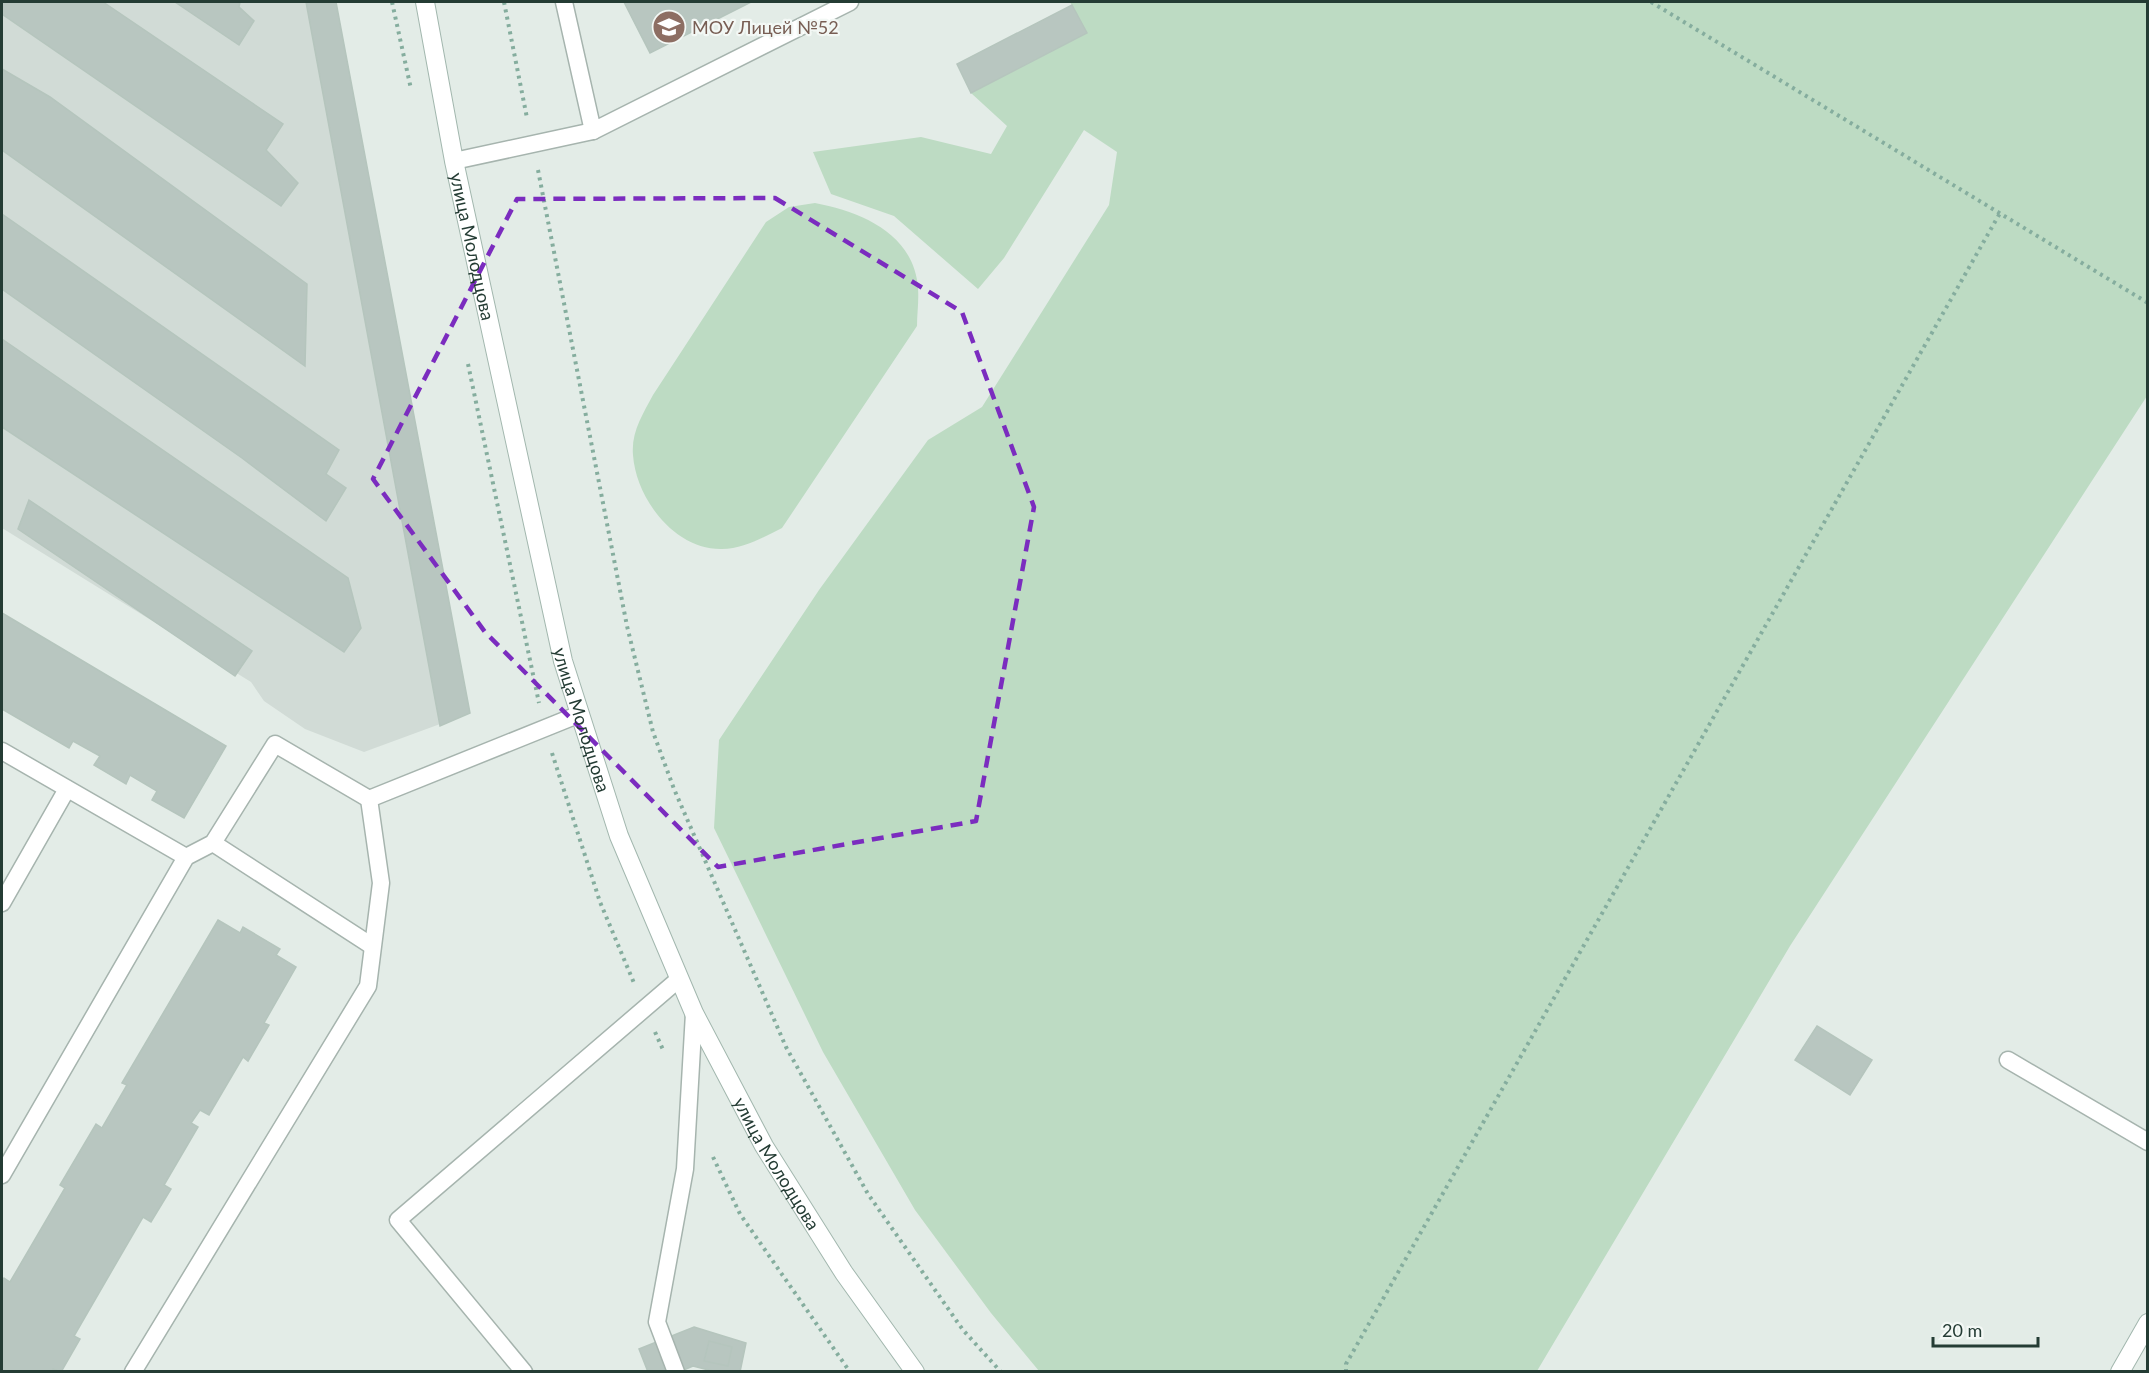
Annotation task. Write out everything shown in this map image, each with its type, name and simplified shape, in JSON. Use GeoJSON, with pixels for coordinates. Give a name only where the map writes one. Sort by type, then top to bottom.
{"type":"FeatureCollection","features":[{"type":"Feature","properties":{"kind":"street","name":"улица Молодцова"},"geometry":{"type":"LineString","coordinates":[[425,2],[454,161],[563,661],[619,836],[694,1014],[764,1146],[844,1273],[915,1371]]}},
{"type":"Feature","properties":{"kind":"street"},"geometry":{"type":"LineString","coordinates":[[2120,1371],[2148,1323]]}},
{"type":"Feature","properties":{"kind":"lane"},"geometry":{"type":"LineString","coordinates":[[564,2],[593,131]]}},
{"type":"Feature","properties":{"kind":"lane"},"geometry":{"type":"LineString","coordinates":[[454,161],[593,131],[850,2]]}},
{"type":"Feature","properties":{"kind":"lane"},"geometry":{"type":"LineString","coordinates":[[369,799],[580,714]]}},
{"type":"Feature","properties":{"kind":"lane"},"geometry":{"type":"LineString","coordinates":[[2,1175],[186,857],[213,843],[275,744],[369,799]]}},
{"type":"Feature","properties":{"kind":"lane"},"geometry":{"type":"LineString","coordinates":[[2,752],[186,857]]}},
{"type":"Feature","properties":{"kind":"lane"},"geometry":{"type":"LineString","coordinates":[[2,903],[67,789]]}},
{"type":"Feature","properties":{"kind":"lane"},"geometry":{"type":"LineString","coordinates":[[133,1371],[368,986],[381,883],[369,799]]}},
{"type":"Feature","properties":{"kind":"lane"},"geometry":{"type":"LineString","coordinates":[[213,843],[372,946]]}},
{"type":"Feature","properties":{"kind":"lane"},"geometry":{"type":"LineString","coordinates":[[524,1371],[398,1220],[679,979]]}},
{"type":"Feature","properties":{"kind":"lane"},"geometry":{"type":"LineString","coordinates":[[676,1371],[657,1322],[685,1169],[694,1014]]}},
{"type":"Feature","properties":{"kind":"lane"},"geometry":{"type":"LineString","coordinates":[[2008,1060],[2148,1142]]}},
{"type":"Feature","properties":{"kind":"path"},"geometry":{"type":"LineString","coordinates":[[504,2],[627,626],[653,732],[674,789],[791,1056],[868,1194],[963,1330],[1001,1371]]}},
{"type":"Feature","properties":{"kind":"path"},"geometry":{"type":"LineString","coordinates":[[1651,2],[2148,303]]}},
{"type":"Feature","properties":{"kind":"path"},"geometry":{"type":"LineString","coordinates":[[1346,1371],[1346,1364],[2000,213]]}},
{"type":"Feature","properties":{"kind":"highlighted area"},"geometry":{"type":"Polygon","coordinates":[[[775,198],[962,312],[1034,507],[976,821],[718,867],[485,632],[373,479],[517,199],[775,198]]]}},
{"type":"Feature","properties":{"kind":"shaded area"},"geometry":{"type":"Polygon","coordinates":[[[2,2],[336,2],[470,713],[364,752],[305,729],[264,701],[251,682],[2,528],[2,2]]]}},
{"type":"Feature","properties":{"kind":"green space"},"geometry":{"type":"Polygon","coordinates":[[[1070,2],[2147,2],[2147,396],[1790,946],[1537,1371],[1039,1371],[991,1313],[915,1210],[823,1052],[714,828],[719,740],[819,590],[928,440],[982,407],[1109,205],[1117,152],[1084,130],[1004,258],[978,289],[894,216],[831,194],[813,152],[921,137],[991,154],[1007,126],[971,93],[1087,33],[1070,2]]]}},
{"type":"Feature","properties":{"kind":"green space"},"geometry":{"type":"Polygon","coordinates":[[[815,203],[850,212],[867,220],[883,229],[907,253],[914,269],[918,288],[917,326],[782,528],[738,547],[722,549],[705,547],[689,541],[674,531],[650,504],[636,472],[633,447],[636,431],[653,395],[766,222],[789,207],[815,203]]]}},
{"type":"Feature","properties":{"kind":"building"},"geometry":{"type":"Polygon","coordinates":[[[2,2],[103,2],[283,124],[266,150],[298,183],[281,206],[2,14],[2,2]]]}},
{"type":"Feature","properties":{"kind":"building"},"geometry":{"type":"Polygon","coordinates":[[[175,2],[240,2],[239,7],[254,21],[239,45],[175,2]]]}},
{"type":"Feature","properties":{"kind":"building"},"geometry":{"type":"Polygon","coordinates":[[[306,2],[336,2],[470,713],[440,726],[306,2]]]}},
{"type":"Feature","properties":{"kind":"building","name":"МОУ Лицей №52"},"geometry":{"type":"Polygon","coordinates":[[[624,2],[751,2],[650,53],[624,2]]]}},
{"type":"Feature","properties":{"kind":"building"},"geometry":{"type":"Polygon","coordinates":[[[1072,5],[1087,33],[971,93],[957,64],[1072,5]]]}},
{"type":"Feature","properties":{"kind":"building"},"geometry":{"type":"Polygon","coordinates":[[[2,69],[50,97],[307,284],[305,366],[2,150],[2,69]]]}},
{"type":"Feature","properties":{"kind":"building"},"geometry":{"type":"Polygon","coordinates":[[[2,214],[339,450],[326,474],[346,488],[326,521],[242,458],[2,289],[2,214]]]}},
{"type":"Feature","properties":{"kind":"building"},"geometry":{"type":"Polygon","coordinates":[[[2,339],[348,578],[361,628],[344,652],[2,427],[2,339]]]}},
{"type":"Feature","properties":{"kind":"building"},"geometry":{"type":"Polygon","coordinates":[[[29,500],[252,651],[235,676],[18,529],[29,500]]]}},
{"type":"Feature","properties":{"kind":"building"},"geometry":{"type":"Polygon","coordinates":[[[2,613],[226,746],[184,818],[152,800],[157,791],[130,775],[126,784],[94,765],[100,756],[73,741],[69,748],[2,709],[2,613]]]}},
{"type":"Feature","properties":{"kind":"building"},"geometry":{"type":"Polygon","coordinates":[[[218,920],[240,933],[243,927],[280,949],[276,955],[296,967],[264,1023],[269,1025],[248,1061],[243,1057],[209,1115],[200,1110],[191,1123],[198,1127],[164,1185],[171,1189],[151,1222],[143,1217],[74,1336],[80,1339],[61,1372],[53,1369],[52,1372],[2,1372],[2,1282],[4,1278],[10,1282],[65,1188],[60,1185],[96,1124],[102,1128],[127,1085],[122,1083],[218,920]]]}},
{"type":"Feature","properties":{"kind":"building"},"geometry":{"type":"Polygon","coordinates":[[[1817,1026],[1872,1060],[1850,1095],[1795,1060],[1817,1026]]]}},
{"type":"Feature","properties":{"kind":"building"},"geometry":{"type":"Polygon","coordinates":[[[694,1327],[746,1343],[740,1372],[716,1372],[693,1366],[679,1372],[648,1372],[639,1349],[694,1327]]]}},
{"type":"Feature","properties":{"kind":"building"},"geometry":{"type":"Polygon","coordinates":[[[709,1341],[732,1347],[728,1366],[704,1361],[709,1341]]]}},
{"type":"Feature","properties":{"kind":"place","name":"МОУ Лицей №52"},"geometry":{"type":"Point","coordinates":[669,27]}}]}
